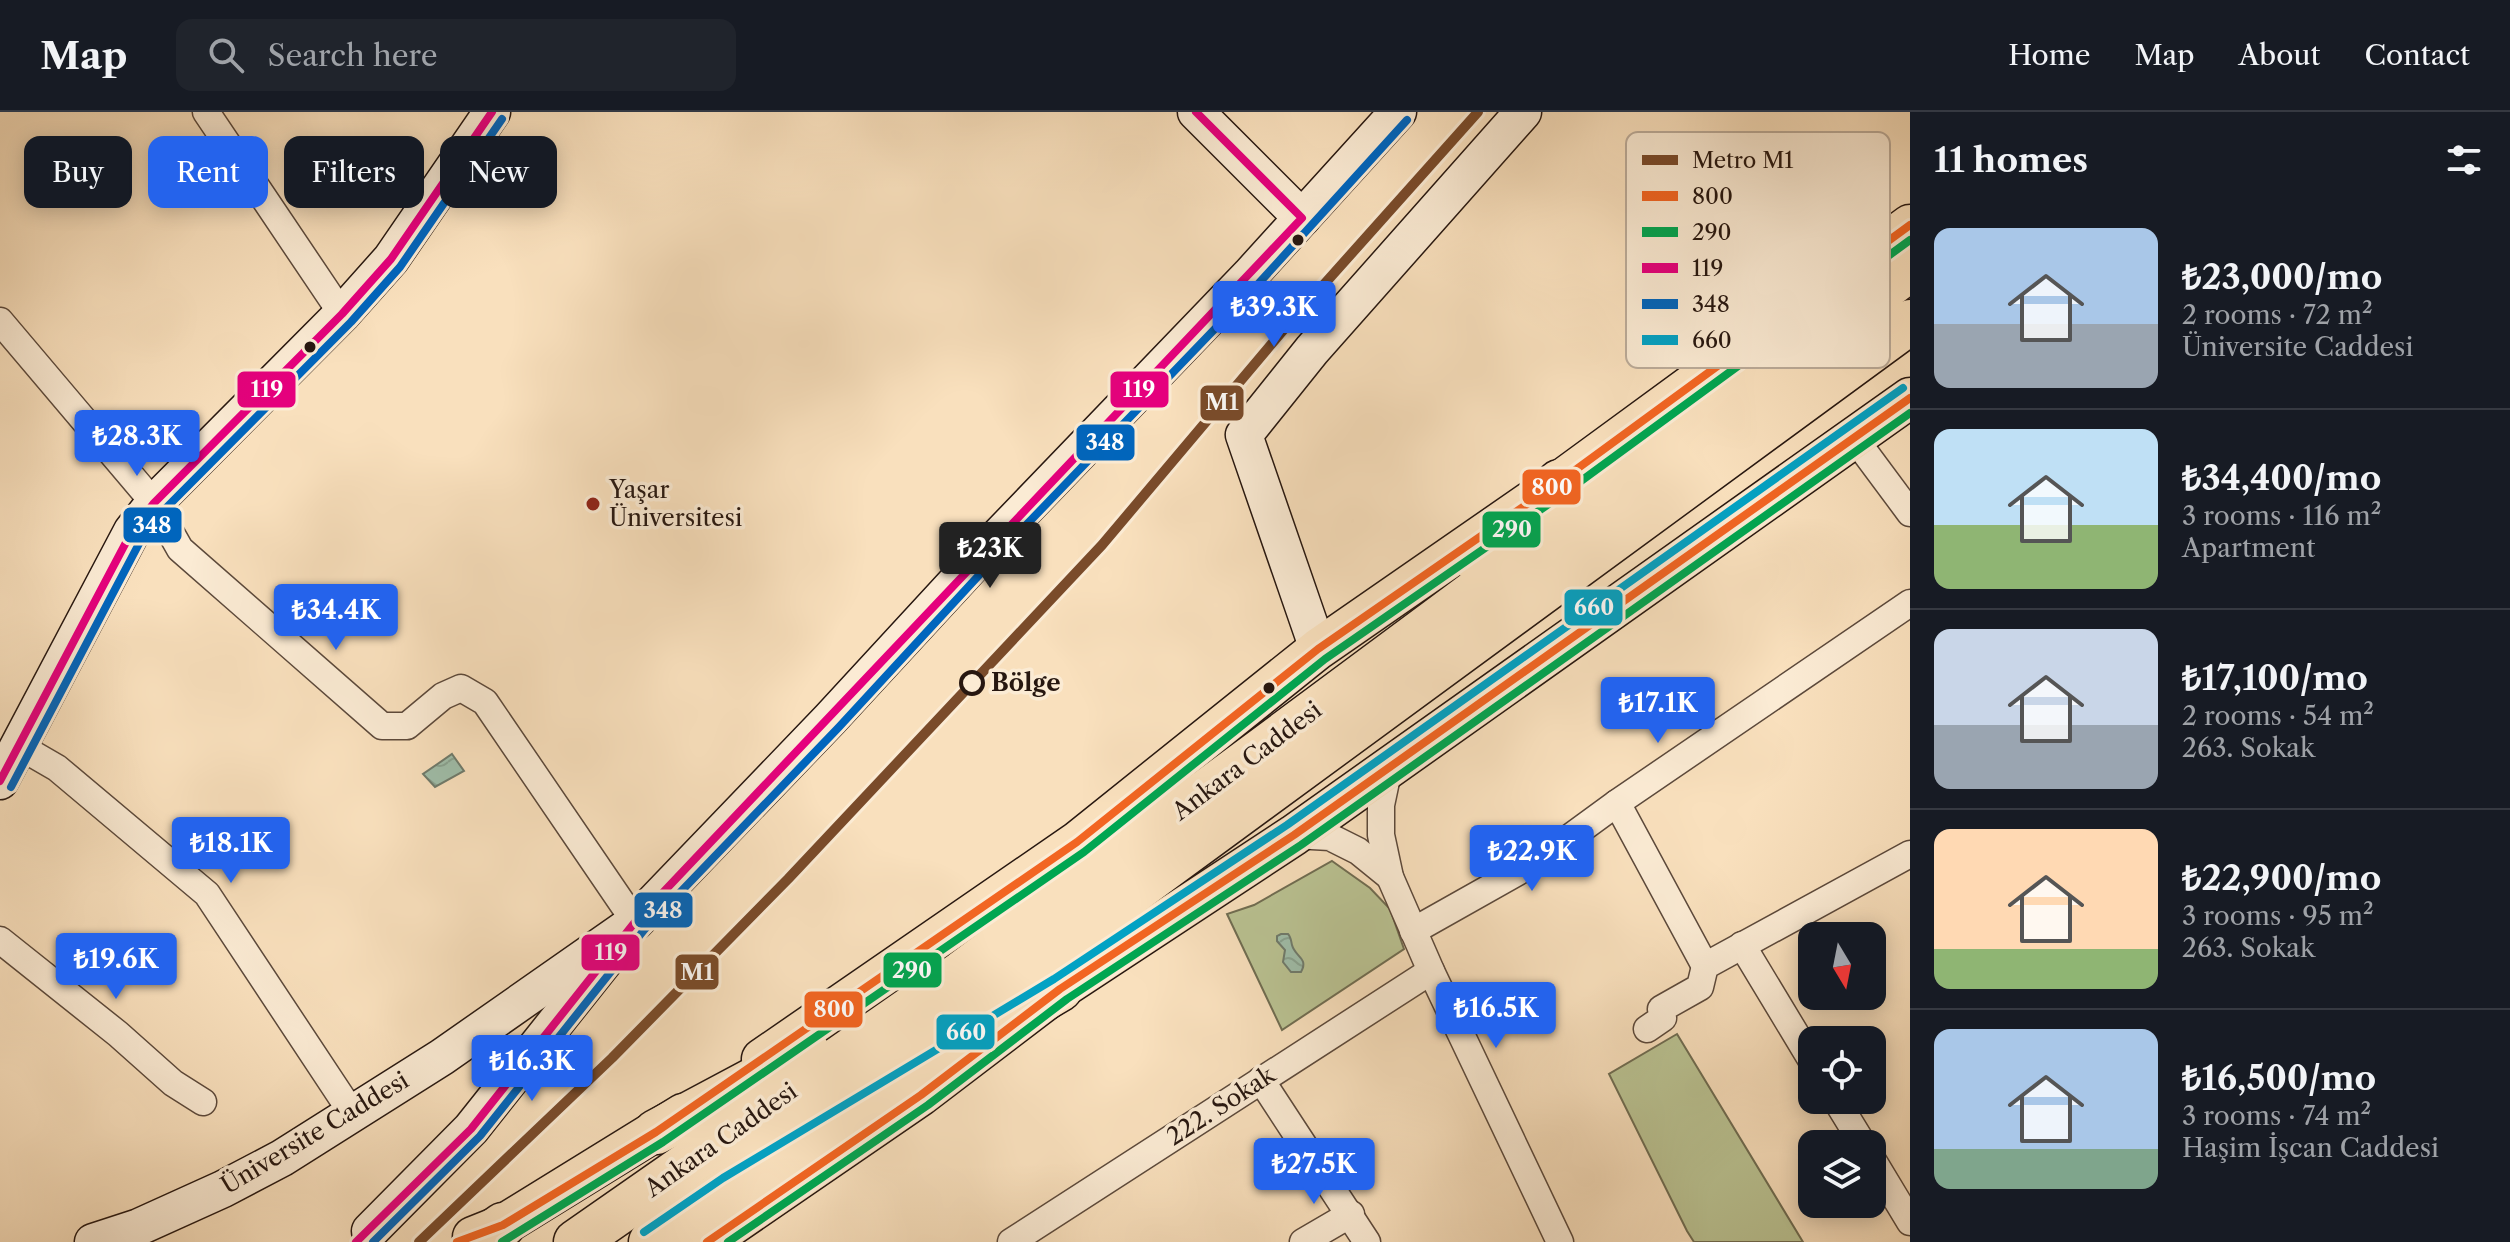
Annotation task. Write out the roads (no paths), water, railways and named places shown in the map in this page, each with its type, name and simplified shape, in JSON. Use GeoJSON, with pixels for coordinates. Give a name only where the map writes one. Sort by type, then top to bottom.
{"type":"FeatureCollection","features":[{"type":"Feature","properties":{"kind":"highway","name":"Ankara Caddesi"},"geometry":{"type":"LineString","coordinates":[[1890,284],[1910,269]]}},
{"type":"Feature","properties":{"kind":"highway","name":"Ankara Caddesi"},"geometry":{"type":"LineString","coordinates":[[1890,337],[1910,322]]}},
{"type":"Feature","properties":{"kind":"highway","name":"Ankara Caddesi"},"geometry":{"type":"LineString","coordinates":[[576,1242],[962,973],[1777,368]]}},
{"type":"Feature","properties":{"kind":"highway","name":"Ankara Caddesi"},"geometry":{"type":"LineString","coordinates":[[651,1242],[729,1188],[1847,368]]}},
{"type":"Feature","properties":{"kind":"highway"},"geometry":{"type":"LineString","coordinates":[[1266,747],[1444,591],[1559,482]]}},
{"type":"Feature","properties":{"kind":"highway"},"geometry":{"type":"LineString","coordinates":[[656,1132],[778,1067],[1070,876],[1160,826]]}},
{"type":"Feature","properties":{"kind":"highway"},"geometry":{"type":"LineString","coordinates":[[729,1188],[1060,989]]}},
{"type":"Feature","properties":{"kind":"main road"},"geometry":{"type":"LineString","coordinates":[[0,781],[132,531],[154,503],[342,314],[391,259],[492,112]]}},
{"type":"Feature","properties":{"kind":"main road"},"geometry":{"type":"LineString","coordinates":[[1196,112],[1302,218]]}},
{"type":"Feature","properties":{"kind":"main road","name":"Üniversite Caddesi"},"geometry":{"type":"LineString","coordinates":[[93,1242],[139,1227],[282,1158],[442,1057],[635,922],[1302,218],[1398,112]]}},
{"type":"Feature","properties":{"kind":"main road"},"geometry":{"type":"LineString","coordinates":[[1318,649],[1244,435],[1312,350],[1523,112]]}},
{"type":"Feature","properties":{"kind":"main road"},"geometry":{"type":"LineString","coordinates":[[1890,240],[1910,225]]}},
{"type":"Feature","properties":{"kind":"main road"},"geometry":{"type":"LineString","coordinates":[[457,1242],[491,1234],[656,1132],[1077,842],[1318,649],[1559,482],[1715,368]]}},
{"type":"Feature","properties":{"kind":"main road"},"geometry":{"type":"LineString","coordinates":[[707,1242],[921,1095],[1060,989],[1294,835],[1910,398]]}},
{"type":"Feature","properties":{"kind":"main road"},"geometry":{"type":"LineString","coordinates":[[370,1231],[471,1129],[635,922]]}},
{"type":"Feature","properties":{"kind":"street"},"geometry":{"type":"LineString","coordinates":[[206,112],[342,314]]}},
{"type":"Feature","properties":{"kind":"street"},"geometry":{"type":"LineString","coordinates":[[0,321],[154,503],[180,549],[382,726],[407,726],[443,696],[461,688],[485,702],[635,922]]}},
{"type":"Feature","properties":{"kind":"street"},"geometry":{"type":"LineString","coordinates":[[1855,439],[1910,513]]}},
{"type":"Feature","properties":{"kind":"street"},"geometry":{"type":"LineString","coordinates":[[1413,931],[1539,860],[1617,803],[1910,603]]}},
{"type":"Feature","properties":{"kind":"street"},"geometry":{"type":"LineString","coordinates":[[19,746],[57,768],[207,894],[352,1113]]}},
{"type":"Feature","properties":{"kind":"street"},"geometry":{"type":"LineString","coordinates":[[1389,767],[1381,805],[1381,835],[1390,877],[1431,971],[1560,1242]]}},
{"type":"Feature","properties":{"kind":"street"},"geometry":{"type":"LineString","coordinates":[[1617,803],[1705,966],[1700,987],[1661,1009],[1663,1018],[1647,1029]]}},
{"type":"Feature","properties":{"kind":"street"},"geometry":{"type":"LineString","coordinates":[[1294,835],[1330,837],[1358,851],[1390,877]]}},
{"type":"Feature","properties":{"kind":"street"},"geometry":{"type":"LineString","coordinates":[[1705,966],[1910,854]]}},
{"type":"Feature","properties":{"kind":"street"},"geometry":{"type":"LineString","coordinates":[[0,940],[118,1034],[173,1083],[203,1102]]}},
{"type":"Feature","properties":{"kind":"street"},"geometry":{"type":"LineString","coordinates":[[1742,945],[1798,1038]]}},
{"type":"Feature","properties":{"kind":"street","name":"222. Sokak"},"geometry":{"type":"LineString","coordinates":[[1011,1242],[1431,971]]}},
{"type":"Feature","properties":{"kind":"street"},"geometry":{"type":"LineString","coordinates":[[1261,1080],[1367,1242]]}},
{"type":"Feature","properties":{"kind":"street"},"geometry":{"type":"LineString","coordinates":[[1900,1184],[1910,1222]]}},
{"type":"Feature","properties":{"kind":"street"},"geometry":{"type":"LineString","coordinates":[[1303,1242],[1351,1214]]}},
{"type":"Feature","properties":{"kind":"water"},"geometry":{"type":"Polygon","coordinates":[[[452,754],[464,771],[435,787],[423,774],[452,754]]]}},
{"type":"Feature","properties":{"kind":"water"},"geometry":{"type":"Polygon","coordinates":[[[1289,935],[1302,960],[1301,972],[1291,972],[1283,962],[1285,950],[1277,941],[1277,936],[1289,935]]]}},
{"type":"Feature","properties":{"kind":"metro line","name":"M1"},"geometry":{"type":"LineString","coordinates":[[419,1242],[612,1058],[788,879],[1102,545],[1285,328],[1478,112]]}},
{"type":"Feature","properties":{"kind":"place","name":"Yaşar Üniversitesi"},"geometry":{"type":"Point","coordinates":[593,504]}},
{"type":"Feature","properties":{"kind":"place","name":"Bölge"},"geometry":{"type":"Point","coordinates":[972,683]}}]}
